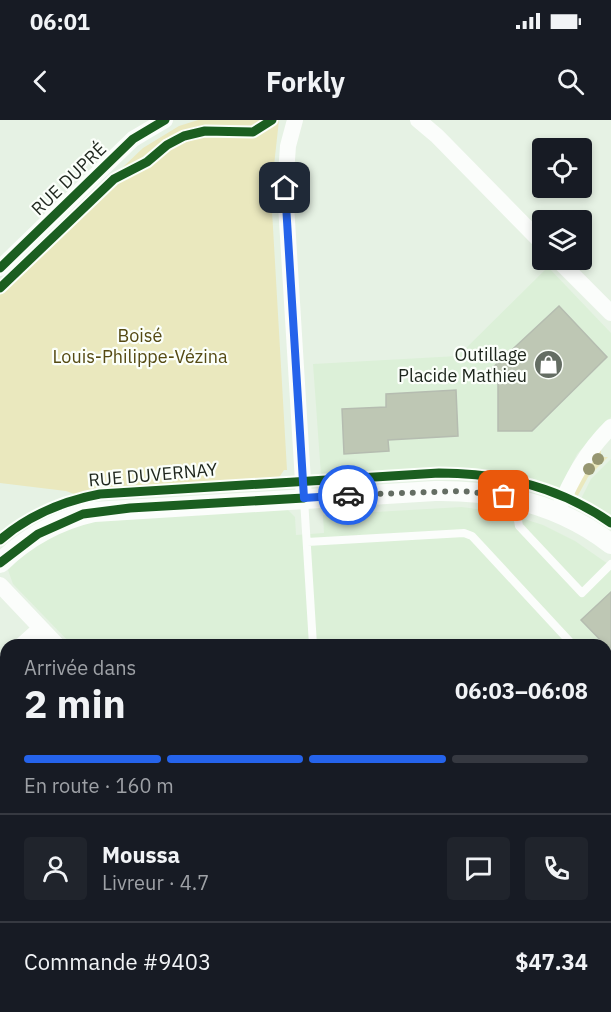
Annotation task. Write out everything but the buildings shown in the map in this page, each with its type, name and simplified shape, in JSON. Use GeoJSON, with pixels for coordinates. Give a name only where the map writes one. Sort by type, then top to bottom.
{"type":"FeatureCollection","features":[{"type":"Feature","properties":{"kind":"street","name":"RUE DUPRÉ"},"geometry":{"type":"LineString","coordinates":[[0,268],[133,139],[165,120]]}},
{"type":"Feature","properties":{"kind":"street"},"geometry":{"type":"LineString","coordinates":[[296,120],[288,146],[285,188],[304,498]]}},
{"type":"Feature","properties":{"kind":"street"},"geometry":{"type":"LineString","coordinates":[[418,120],[437,136],[532,233]]}},
{"type":"Feature","properties":{"kind":"street"},"geometry":{"type":"LineString","coordinates":[[568,270],[611,313]]}},
{"type":"Feature","properties":{"kind":"street"},"geometry":{"type":"LineString","coordinates":[[557,512],[582,460],[611,427]]}},
{"type":"Feature","properties":{"kind":"street","name":"RUE DUVERNAY"},"geometry":{"type":"LineString","coordinates":[[0,563],[38,534],[83,514],[124,508],[462,491],[521,499],[557,512],[611,544]]}},
{"type":"Feature","properties":{"kind":"street"},"geometry":{"type":"LineString","coordinates":[[0,585],[51,639]]}},
{"type":"Feature","properties":{"kind":"street"},"geometry":{"type":"LineString","coordinates":[[29,639],[41,628]]}},
{"type":"Feature","properties":{"kind":"lane"},"geometry":{"type":"LineString","coordinates":[[304,498],[314,639]]}},
{"type":"Feature","properties":{"kind":"lane"},"geometry":{"type":"LineString","coordinates":[[521,499],[517,515],[519,526],[582,593],[611,564]]}},
{"type":"Feature","properties":{"kind":"lane"},"geometry":{"type":"LineString","coordinates":[[307,542],[464,533],[471,536],[567,639]]}},
{"type":"Feature","properties":{"kind":"shaded area"},"geometry":{"type":"Polygon","coordinates":[[[545,270],[551,270],[611,333],[611,417],[577,454],[559,490],[518,477],[477,471],[321,475],[313,364],[458,356],[545,270]]]}},
{"type":"Feature","properties":{"kind":"shaded area"},"geometry":{"type":"Polygon","coordinates":[[[611,459],[611,519],[580,501],[591,479],[611,459]]]}},
{"type":"Feature","properties":{"kind":"shaded area"},"geometry":{"type":"Polygon","coordinates":[[[462,507],[506,513],[543,525],[575,541],[611,566],[611,639],[66,639],[13,584],[8,570],[31,548],[62,531],[90,522],[287,509],[295,517],[296,535],[324,533],[323,515],[462,507]]]}},
{"type":"Feature","properties":{"kind":"green space","name":"Boisé Louis-Philippe-Vézina"},"geometry":{"type":"Polygon","coordinates":[[[198,120],[279,120],[271,193],[287,470],[284,470],[278,479],[111,488],[77,495],[66,491],[0,483],[0,284],[143,148],[179,126],[198,120]]]}},
{"type":"Feature","properties":{"kind":"green space"},"geometry":{"type":"Polygon","coordinates":[[[601,449],[601,457],[608,457],[588,477],[576,499],[574,489],[601,449]]]}},
{"type":"Feature","properties":{"kind":"cycle path"},"geometry":{"type":"LineString","coordinates":[[0,268],[133,139],[165,120]]}},
{"type":"Feature","properties":{"kind":"cycle path"},"geometry":{"type":"LineString","coordinates":[[0,288],[114,179],[147,162],[167,145],[184,136],[205,131],[253,132],[272,120]]}},
{"type":"Feature","properties":{"kind":"cycle path"},"geometry":{"type":"LineString","coordinates":[[0,540],[23,523],[47,510],[100,494],[439,473],[507,479],[551,491],[611,523]]}},
{"type":"Feature","properties":{"kind":"cycle path"},"geometry":{"type":"LineString","coordinates":[[0,563],[38,534],[83,514],[130,508],[304,498]]}},
{"type":"Feature","properties":{"kind":"way so far"},"geometry":{"type":"LineString","coordinates":[[348,495],[476,491],[504,496]]}},
{"type":"Feature","properties":{"kind":"place","name":"Outillage Placide Mathieu"},"geometry":{"type":"Point","coordinates":[548,365]}},
{"type":"Feature","properties":{"kind":"route"},"geometry":{"type":"LineString","coordinates":[[285,188],[304,498],[348,495]]}}]}
